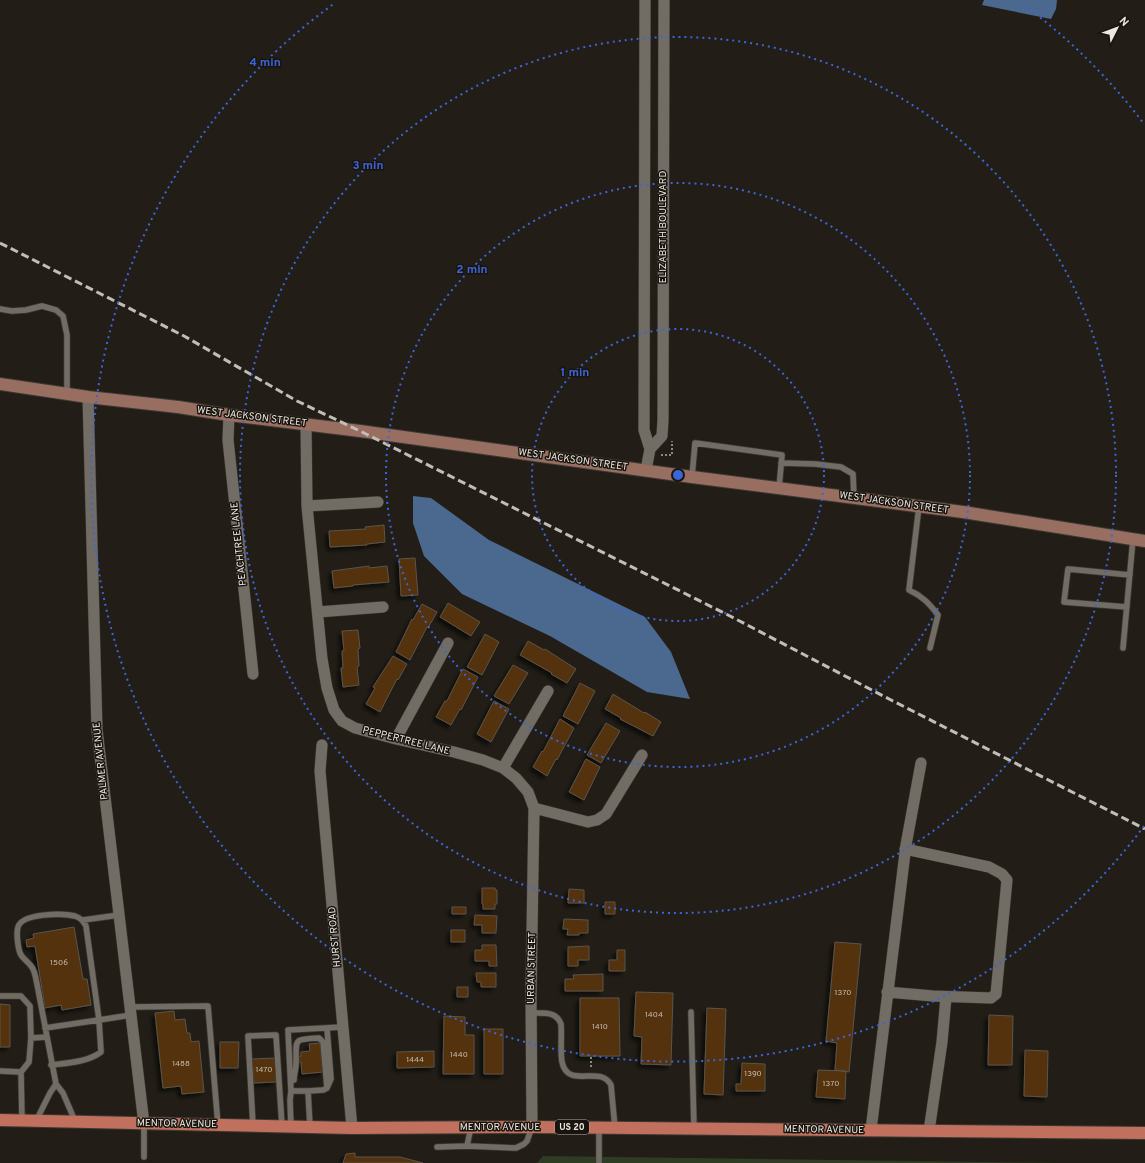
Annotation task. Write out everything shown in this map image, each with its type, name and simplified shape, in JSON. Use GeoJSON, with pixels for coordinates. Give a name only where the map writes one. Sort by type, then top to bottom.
{"type":"FeatureCollection","features":[{"type":"Feature","properties":{"kind":"main road","name":"MENTOR AVENUE"},"geometry":{"type":"LineString","coordinates":[[0,1120],[352,1128],[599,1127],[1145,1133]]}},
{"type":"Feature","properties":{"kind":"street","name":"ELIZABETH BOULEVARD"},"geometry":{"type":"LineString","coordinates":[[645,0],[644,430],[650,449],[646,470]]}},
{"type":"Feature","properties":{"kind":"street","name":"ELIZABETH BOULEVARD"},"geometry":{"type":"LineString","coordinates":[[650,449],[662,436],[663,420],[664,0]]}},
{"type":"Feature","properties":{"kind":"street","name":"WEST JACKSON STREET"},"geometry":{"type":"LineString","coordinates":[[0,384],[88,397],[178,406],[229,415],[919,506],[1066,527],[1139,540]]}},
{"type":"Feature","properties":{"kind":"street","name":"PALMER AVENUE"},"geometry":{"type":"LineString","coordinates":[[88,397],[97,730],[144,1124]]}},
{"type":"Feature","properties":{"kind":"street","name":"PEACHTREE LANE"},"geometry":{"type":"LineString","coordinates":[[229,415],[228,440],[253,674]]}},
{"type":"Feature","properties":{"kind":"street","name":"PEPPERTREE LANE"},"geometry":{"type":"LineString","coordinates":[[306,424],[307,506],[322,659],[327,688],[334,710],[342,721],[354,728],[396,740],[484,760],[503,768],[516,778],[528,792],[534,808]]}},
{"type":"Feature","properties":{"kind":"street"},"geometry":{"type":"LineString","coordinates":[[307,506],[378,502]]}},
{"type":"Feature","properties":{"kind":"street"},"geometry":{"type":"LineString","coordinates":[[318,612],[383,607]]}},
{"type":"Feature","properties":{"kind":"street"},"geometry":{"type":"LineString","coordinates":[[396,740],[448,643]]}},
{"type":"Feature","properties":{"kind":"street"},"geometry":{"type":"LineString","coordinates":[[503,768],[548,691]]}},
{"type":"Feature","properties":{"kind":"street","name":"HURST ROAD"},"geometry":{"type":"LineString","coordinates":[[322,745],[320,771],[352,1128]]}},
{"type":"Feature","properties":{"kind":"street"},"geometry":{"type":"LineString","coordinates":[[534,808],[588,822],[597,820],[606,814],[642,755]]}},
{"type":"Feature","properties":{"kind":"street"},"geometry":{"type":"LineString","coordinates":[[871,1130],[905,849],[921,763]]}},
{"type":"Feature","properties":{"kind":"street","name":"URBAN STREET"},"geometry":{"type":"LineString","coordinates":[[532,1127],[531,1013],[534,808]]}},
{"type":"Feature","properties":{"kind":"street"},"geometry":{"type":"LineString","coordinates":[[887,992],[946,997],[991,998],[996,994],[1008,880],[1002,874],[989,867],[905,849]]}},
{"type":"Feature","properties":{"kind":"street"},"geometry":{"type":"LineString","coordinates":[[929,1131],[942,1042],[946,997]]}},
{"type":"Feature","properties":{"kind":"lane"},"geometry":{"type":"LineString","coordinates":[[0,309],[12,311],[26,310],[42,306],[56,310],[63,316],[67,335],[67,393]]}},
{"type":"Feature","properties":{"kind":"lane"},"geometry":{"type":"LineString","coordinates":[[692,477],[695,443],[782,455],[779,488]]}},
{"type":"Feature","properties":{"kind":"lane"},"geometry":{"type":"LineString","coordinates":[[781,463],[815,464],[841,468],[853,474],[854,498]]}},
{"type":"Feature","properties":{"kind":"lane"},"geometry":{"type":"LineString","coordinates":[[919,506],[909,590],[920,595],[929,602],[938,615],[930,648]]}},
{"type":"Feature","properties":{"kind":"lane"},"geometry":{"type":"LineString","coordinates":[[1123,648],[1130,575],[1139,540]]}},
{"type":"Feature","properties":{"kind":"lane"},"geometry":{"type":"LineString","coordinates":[[1127,607],[1064,602],[1068,569],[1130,575]]}},
{"type":"Feature","properties":{"kind":"lane"},"geometry":{"type":"LineString","coordinates":[[75,1122],[63,1093],[56,1084],[51,1065],[37,984],[32,967],[21,955],[18,943],[18,927],[22,920],[55,913],[75,916],[83,920],[119,915]]}},
{"type":"Feature","properties":{"kind":"lane"},"geometry":{"type":"LineString","coordinates":[[51,1065],[87,1059],[101,1052],[99,1020],[86,926],[83,920]]}},
{"type":"Feature","properties":{"kind":"lane"},"geometry":{"type":"LineString","coordinates":[[0,996],[21,996],[30,1006],[32,1038],[29,1062],[21,1072],[22,1120]]}},
{"type":"Feature","properties":{"kind":"lane"},"geometry":{"type":"LineString","coordinates":[[45,1028],[99,1020],[131,1011],[208,1006],[218,1125]]}},
{"type":"Feature","properties":{"kind":"lane"},"geometry":{"type":"LineString","coordinates":[[691,1012],[694,1128]]}},
{"type":"Feature","properties":{"kind":"lane"},"geometry":{"type":"LineString","coordinates":[[531,1013],[550,1013],[559,1019],[561,1024],[562,1061],[565,1069],[570,1074],[575,1076],[601,1076],[608,1080],[610,1084],[615,1128]]}},
{"type":"Feature","properties":{"kind":"lane"},"geometry":{"type":"LineString","coordinates":[[286,1126],[291,1091],[288,1030],[344,1027]]}},
{"type":"Feature","properties":{"kind":"lane"},"geometry":{"type":"LineString","coordinates":[[291,1091],[323,1090],[327,1088],[332,1079],[327,1028]]}},
{"type":"Feature","properties":{"kind":"lane"},"geometry":{"type":"LineString","coordinates":[[253,1126],[248,1036],[276,1035],[286,1126]]}},
{"type":"Feature","properties":{"kind":"lane"},"geometry":{"type":"LineString","coordinates":[[32,1038],[47,1037]]}},
{"type":"Feature","properties":{"kind":"lane"},"geometry":{"type":"LineString","coordinates":[[291,1091],[295,1086],[294,1074],[297,1066],[295,1045],[302,1039],[319,1038],[323,1042],[327,1088]]}},
{"type":"Feature","properties":{"kind":"lane"},"geometry":{"type":"LineString","coordinates":[[0,1071],[21,1072]]}},
{"type":"Feature","properties":{"kind":"lane"},"geometry":{"type":"LineString","coordinates":[[36,1121],[56,1084]]}},
{"type":"Feature","properties":{"kind":"lane"},"geometry":{"type":"LineString","coordinates":[[308,1091],[310,1127]]}},
{"type":"Feature","properties":{"kind":"lane"},"geometry":{"type":"LineString","coordinates":[[144,1124],[144,1157]]}},
{"type":"Feature","properties":{"kind":"lane"},"geometry":{"type":"LineString","coordinates":[[467,1146],[471,1127]]}},
{"type":"Feature","properties":{"kind":"lane"},"geometry":{"type":"LineString","coordinates":[[437,1147],[467,1146],[506,1149],[519,1148],[527,1141],[532,1127]]}},
{"type":"Feature","properties":{"kind":"lane"},"geometry":{"type":"LineString","coordinates":[[599,1127],[599,1163]]}},
{"type":"Feature","properties":{"kind":"green space"},"geometry":{"type":"Polygon","coordinates":[[[543,1156],[1060,1163],[537,1163],[543,1156]]]}},
{"type":"Feature","properties":{"kind":"water"},"geometry":{"type":"Polygon","coordinates":[[[984,0],[1057,0],[1056,9],[1051,19],[982,5],[984,0]]]}},
{"type":"Feature","properties":{"kind":"water"},"geometry":{"type":"Polygon","coordinates":[[[413,496],[431,498],[489,540],[645,617],[671,652],[690,699],[647,692],[550,636],[462,594],[424,556],[413,523],[413,496]]]}},
{"type":"Feature","properties":{"kind":"building"},"geometry":{"type":"Polygon","coordinates":[[[384,525],[385,542],[367,545],[330,547],[329,531],[366,529],[365,527],[384,525]]]}},
{"type":"Feature","properties":{"kind":"building"},"geometry":{"type":"Polygon","coordinates":[[[415,558],[418,595],[401,596],[399,559],[415,558]]]}},
{"type":"Feature","properties":{"kind":"building"},"geometry":{"type":"Polygon","coordinates":[[[369,566],[369,568],[387,566],[389,582],[334,588],[332,571],[369,566]]]}},
{"type":"Feature","properties":{"kind":"building"},"geometry":{"type":"Polygon","coordinates":[[[448,603],[480,622],[471,636],[440,617],[448,603]]]}},
{"type":"Feature","properties":{"kind":"building"},"geometry":{"type":"Polygon","coordinates":[[[422,604],[437,612],[428,628],[427,627],[410,660],[396,652],[412,619],[413,620],[422,604]]]}},
{"type":"Feature","properties":{"kind":"building"},"geometry":{"type":"Polygon","coordinates":[[[358,630],[360,648],[358,649],[359,666],[357,667],[359,685],[343,687],[341,668],[343,668],[342,651],[344,650],[342,631],[358,630]]]}},
{"type":"Feature","properties":{"kind":"building"},"geometry":{"type":"Polygon","coordinates":[[[485,634],[499,642],[482,675],[467,667],[485,634]]]}},
{"type":"Feature","properties":{"kind":"building"},"geometry":{"type":"Polygon","coordinates":[[[528,641],[544,650],[545,649],[576,669],[567,683],[520,655],[528,641]]]}},
{"type":"Feature","properties":{"kind":"building"},"geometry":{"type":"Polygon","coordinates":[[[393,656],[407,664],[398,680],[397,679],[380,712],[366,704],[375,688],[373,687],[393,656]]]}},
{"type":"Feature","properties":{"kind":"building"},"geometry":{"type":"Polygon","coordinates":[[[513,665],[528,673],[509,704],[494,696],[513,665]]]}},
{"type":"Feature","properties":{"kind":"building"},"geometry":{"type":"Polygon","coordinates":[[[463,669],[478,677],[461,710],[460,709],[451,725],[436,717],[445,701],[447,701],[463,669]]]}},
{"type":"Feature","properties":{"kind":"building"},"geometry":{"type":"Polygon","coordinates":[[[580,683],[595,691],[578,724],[563,716],[580,683]]]}},
{"type":"Feature","properties":{"kind":"building"},"geometry":{"type":"Polygon","coordinates":[[[613,694],[661,722],[653,736],[620,719],[621,718],[605,709],[613,694]]]}},
{"type":"Feature","properties":{"kind":"building"},"geometry":{"type":"Polygon","coordinates":[[[494,701],[509,709],[491,742],[477,734],[494,701]]]}},
{"type":"Feature","properties":{"kind":"building"},"geometry":{"type":"Polygon","coordinates":[[[560,719],[574,728],[547,776],[533,767],[542,751],[543,752],[560,719]]]}},
{"type":"Feature","properties":{"kind":"building"},"geometry":{"type":"Polygon","coordinates":[[[606,723],[620,731],[601,763],[587,755],[606,723]]]}},
{"type":"Feature","properties":{"kind":"building"},"geometry":{"type":"Polygon","coordinates":[[[586,759],[600,767],[584,800],[569,792],[586,759]]]}},
{"type":"Feature","properties":{"kind":"building"},"geometry":{"type":"Polygon","coordinates":[[[482,888],[495,888],[495,890],[497,890],[497,904],[495,904],[495,909],[483,909],[482,888]]]}},
{"type":"Feature","properties":{"kind":"building"},"geometry":{"type":"Polygon","coordinates":[[[569,889],[584,890],[584,903],[568,903],[569,889]]]}},
{"type":"Feature","properties":{"kind":"building"},"geometry":{"type":"Polygon","coordinates":[[[605,902],[615,902],[615,914],[605,914],[605,902]]]}},
{"type":"Feature","properties":{"kind":"building"},"geometry":{"type":"Polygon","coordinates":[[[452,907],[466,907],[466,914],[452,914],[452,907]]]}},
{"type":"Feature","properties":{"kind":"building"},"geometry":{"type":"Polygon","coordinates":[[[475,915],[497,916],[496,933],[482,933],[482,925],[474,925],[475,915]]]}},
{"type":"Feature","properties":{"kind":"building"},"geometry":{"type":"Polygon","coordinates":[[[564,919],[588,920],[588,933],[567,935],[568,929],[563,929],[564,919]]]}},
{"type":"Feature","properties":{"kind":"building"},"geometry":{"type":"Polygon","coordinates":[[[74,927],[83,979],[87,979],[91,1005],[62,1010],[61,1005],[45,1008],[35,946],[27,947],[26,940],[34,938],[33,934],[74,927]]]}},
{"type":"Feature","properties":{"kind":"building"},"geometry":{"type":"Polygon","coordinates":[[[451,930],[465,930],[465,942],[451,942],[451,930]]]}},
{"type":"Feature","properties":{"kind":"building"},"geometry":{"type":"Polygon","coordinates":[[[835,942],[861,944],[849,1072],[835,1070],[837,1043],[826,1041],[835,942]]]}},
{"type":"Feature","properties":{"kind":"building"},"geometry":{"type":"Polygon","coordinates":[[[482,945],[496,945],[497,966],[489,966],[489,961],[475,961],[475,950],[482,950],[482,945]]]}},
{"type":"Feature","properties":{"kind":"building"},"geometry":{"type":"Polygon","coordinates":[[[589,946],[589,960],[578,960],[578,966],[568,966],[568,947],[589,946]]]}},
{"type":"Feature","properties":{"kind":"building"},"geometry":{"type":"Polygon","coordinates":[[[617,950],[625,950],[625,971],[609,971],[609,960],[617,960],[617,950]]]}},
{"type":"Feature","properties":{"kind":"building"},"geometry":{"type":"Polygon","coordinates":[[[476,973],[496,973],[496,987],[481,987],[481,982],[477,982],[476,973]]]}},
{"type":"Feature","properties":{"kind":"building"},"geometry":{"type":"Polygon","coordinates":[[[603,974],[603,991],[565,991],[565,979],[574,979],[573,975],[603,974]]]}},
{"type":"Feature","properties":{"kind":"building"},"geometry":{"type":"Polygon","coordinates":[[[457,987],[468,987],[468,997],[457,997],[457,987]]]}},
{"type":"Feature","properties":{"kind":"building"},"geometry":{"type":"Polygon","coordinates":[[[636,992],[673,993],[671,1065],[641,1064],[642,1037],[634,1036],[636,992]]]}},
{"type":"Feature","properties":{"kind":"building"},"geometry":{"type":"Polygon","coordinates":[[[580,998],[619,998],[620,1056],[580,1056],[580,998]]]}},
{"type":"Feature","properties":{"kind":"building"},"geometry":{"type":"Polygon","coordinates":[[[0,1004],[10,1005],[10,1047],[0,1047],[0,1004]]]}},
{"type":"Feature","properties":{"kind":"building"},"geometry":{"type":"Polygon","coordinates":[[[707,1008],[726,1009],[723,1095],[704,1094],[707,1008]]]}},
{"type":"Feature","properties":{"kind":"building"},"geometry":{"type":"Polygon","coordinates":[[[174,1011],[175,1020],[185,1019],[187,1033],[190,1033],[191,1042],[199,1041],[204,1092],[182,1094],[181,1086],[163,1088],[155,1013],[174,1011]]]}},
{"type":"Feature","properties":{"kind":"building"},"geometry":{"type":"Polygon","coordinates":[[[989,1015],[1013,1016],[1012,1065],[988,1065],[989,1015]]]}},
{"type":"Feature","properties":{"kind":"building"},"geometry":{"type":"Polygon","coordinates":[[[444,1016],[465,1017],[465,1035],[474,1035],[474,1074],[443,1074],[444,1016]]]}},
{"type":"Feature","properties":{"kind":"building"},"geometry":{"type":"Polygon","coordinates":[[[484,1029],[503,1029],[503,1074],[484,1074],[484,1029]]]}},
{"type":"Feature","properties":{"kind":"building"},"geometry":{"type":"Polygon","coordinates":[[[220,1042],[239,1042],[238,1068],[220,1068],[220,1042]]]}},
{"type":"Feature","properties":{"kind":"building"},"geometry":{"type":"Polygon","coordinates":[[[320,1043],[323,1072],[302,1074],[301,1062],[298,1062],[298,1057],[301,1056],[301,1052],[310,1051],[309,1044],[320,1043]]]}},
{"type":"Feature","properties":{"kind":"building"},"geometry":{"type":"Polygon","coordinates":[[[1025,1050],[1048,1051],[1047,1097],[1024,1096],[1025,1050]]]}},
{"type":"Feature","properties":{"kind":"building"},"geometry":{"type":"Polygon","coordinates":[[[434,1051],[434,1067],[397,1068],[397,1052],[434,1051]]]}},
{"type":"Feature","properties":{"kind":"building"},"geometry":{"type":"Polygon","coordinates":[[[275,1058],[276,1082],[254,1083],[252,1059],[275,1058]]]}},
{"type":"Feature","properties":{"kind":"building"},"geometry":{"type":"Polygon","coordinates":[[[742,1063],[765,1064],[765,1091],[736,1091],[736,1084],[741,1084],[742,1063]]]}},
{"type":"Feature","properties":{"kind":"building"},"geometry":{"type":"Polygon","coordinates":[[[818,1070],[846,1071],[845,1099],[816,1097],[818,1070]]]}},
{"type":"Feature","properties":{"kind":"building"},"geometry":{"type":"Polygon","coordinates":[[[355,1153],[355,1157],[400,1157],[423,1163],[343,1163],[346,1154],[355,1153]]]}},
{"type":"Feature","properties":{"kind":"railway"},"geometry":{"type":"LineString","coordinates":[[0,243],[184,336],[297,401],[730,616],[891,700],[1145,829]]}}]}
